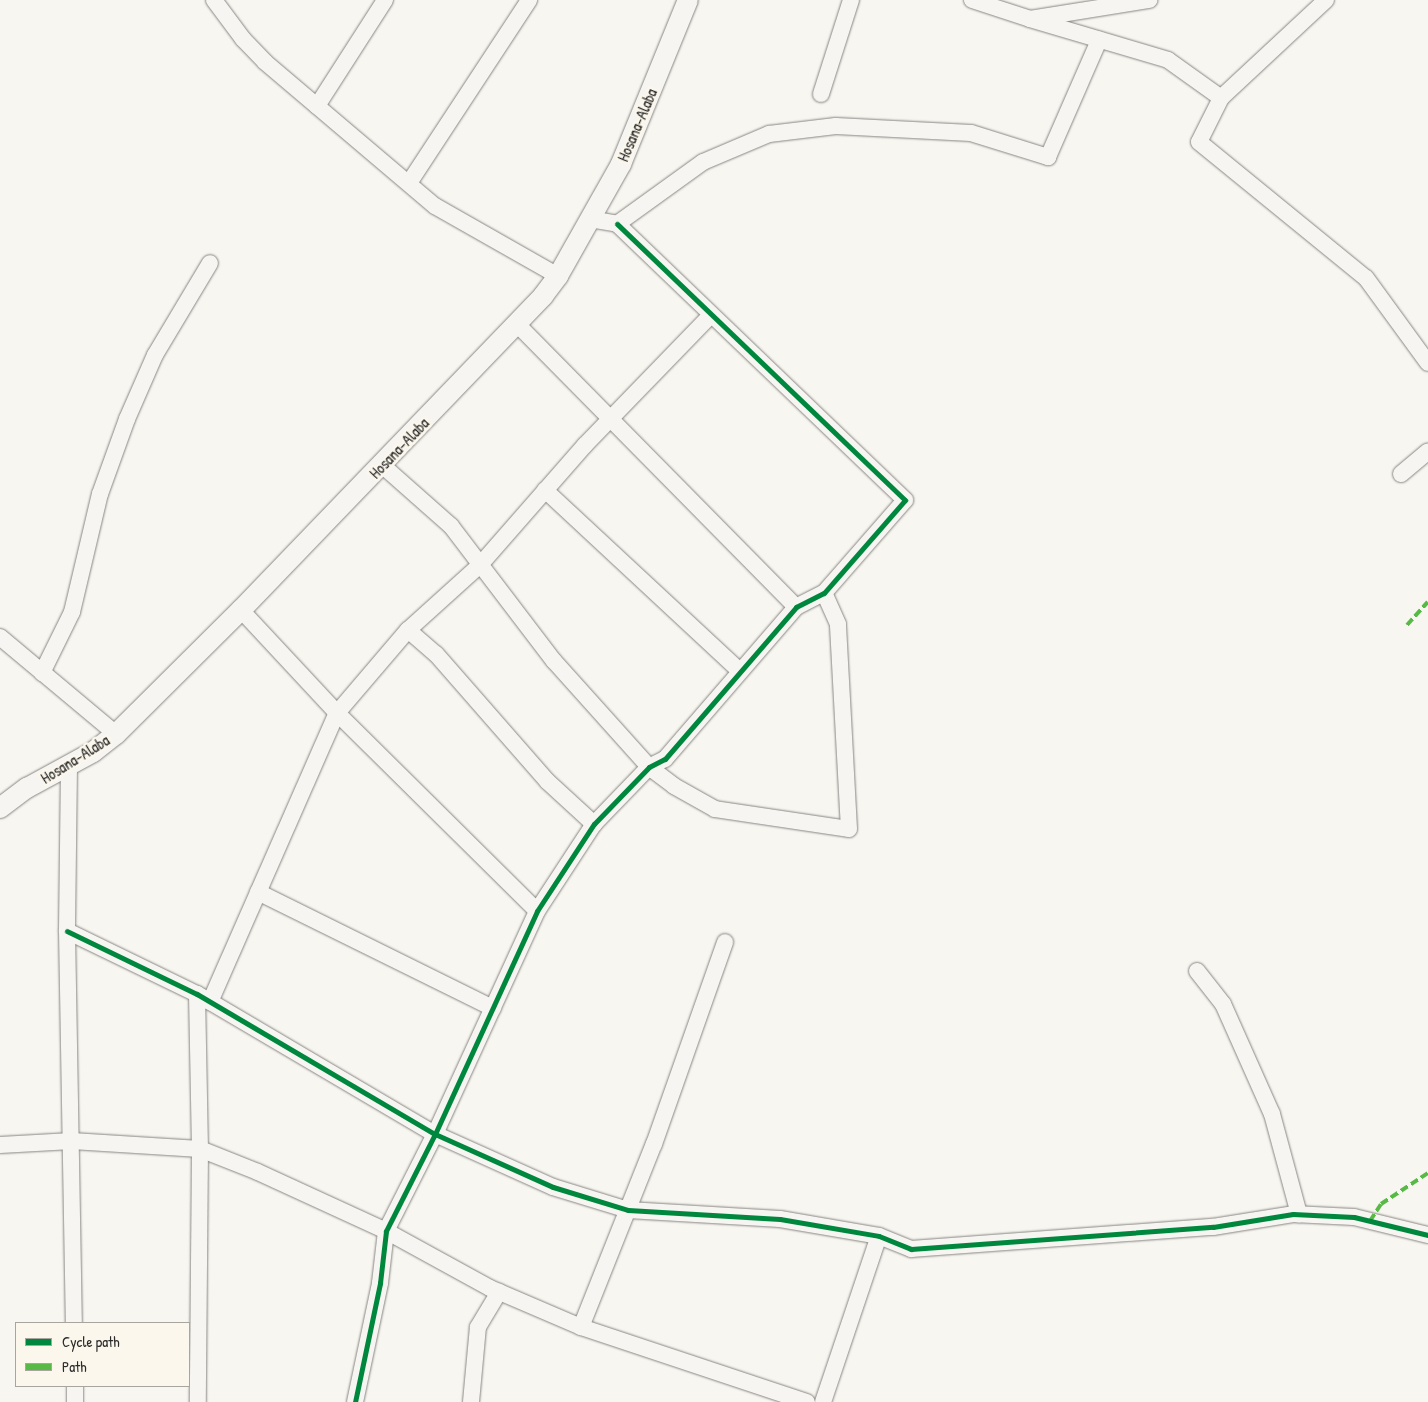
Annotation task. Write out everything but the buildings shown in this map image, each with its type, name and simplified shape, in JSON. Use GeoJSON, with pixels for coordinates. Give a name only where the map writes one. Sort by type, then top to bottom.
{"type":"FeatureCollection","features":[{"type":"Feature","properties":{"kind":"main road","name":"Hosana-Alaba"},"geometry":{"type":"LineString","coordinates":[[0,808],[27,788],[69,765],[116,734],[241,610],[518,325],[558,276],[621,164],[688,0]]}},
{"type":"Feature","properties":{"kind":"street"},"geometry":{"type":"LineString","coordinates":[[214,0],[243,39],[317,106],[435,206],[558,276]]}},
{"type":"Feature","properties":{"kind":"street"},"geometry":{"type":"LineString","coordinates":[[317,106],[384,0]]}},
{"type":"Feature","properties":{"kind":"street"},"geometry":{"type":"LineString","coordinates":[[409,183],[529,0]]}},
{"type":"Feature","properties":{"kind":"street"},"geometry":{"type":"LineString","coordinates":[[820,94],[851,0]]}},
{"type":"Feature","properties":{"kind":"street"},"geometry":{"type":"LineString","coordinates":[[975,0],[1030,19],[1168,60],[1221,98]]}},
{"type":"Feature","properties":{"kind":"street"},"geometry":{"type":"LineString","coordinates":[[1030,19],[1150,0]]}},
{"type":"Feature","properties":{"kind":"street"},"geometry":{"type":"LineString","coordinates":[[1326,0],[1221,98],[1200,142],[1366,278],[1428,363]]}},
{"type":"Feature","properties":{"kind":"street"},"geometry":{"type":"LineString","coordinates":[[617,224],[703,162],[769,134],[836,126],[971,133],[1048,157],[1099,40]]}},
{"type":"Feature","properties":{"kind":"street"},"geometry":{"type":"LineString","coordinates":[[355,1402],[380,1283],[386,1231],[435,1134],[537,911],[594,824],[649,767],[665,758],[796,607],[824,593],[905,500],[710,316],[617,224],[590,219]]}},
{"type":"Feature","properties":{"kind":"street"},"geometry":{"type":"LineString","coordinates":[[42,673],[72,612],[100,494],[127,420],[155,355],[210,263]]}},
{"type":"Feature","properties":{"kind":"street"},"geometry":{"type":"LineString","coordinates":[[198,1402],[203,998],[258,892],[337,713],[408,630],[480,565],[610,419],[710,316]]}},
{"type":"Feature","properties":{"kind":"street"},"geometry":{"type":"LineString","coordinates":[[518,325],[796,607]]}},
{"type":"Feature","properties":{"kind":"street"},"geometry":{"type":"LineString","coordinates":[[1401,474],[1428,451]]}},
{"type":"Feature","properties":{"kind":"street"},"geometry":{"type":"LineString","coordinates":[[382,465],[451,526],[554,661],[649,767],[715,809],[849,829],[838,624],[824,593]]}},
{"type":"Feature","properties":{"kind":"street"},"geometry":{"type":"LineString","coordinates":[[545,490],[740,671]]}},
{"type":"Feature","properties":{"kind":"street"},"geometry":{"type":"LineString","coordinates":[[241,610],[337,713],[537,911]]}},
{"type":"Feature","properties":{"kind":"street"},"geometry":{"type":"LineString","coordinates":[[408,630],[436,654],[547,781],[594,824]]}},
{"type":"Feature","properties":{"kind":"street"},"geometry":{"type":"LineString","coordinates":[[0,637],[116,734]]}},
{"type":"Feature","properties":{"kind":"street"},"geometry":{"type":"LineString","coordinates":[[69,765],[67,931],[74,1322]]}},
{"type":"Feature","properties":{"kind":"street"},"geometry":{"type":"LineString","coordinates":[[258,892],[493,1008]]}},
{"type":"Feature","properties":{"kind":"street"},"geometry":{"type":"LineString","coordinates":[[67,931],[203,998],[435,1134],[553,1187],[628,1210],[780,1219],[879,1236],[911,1249],[1125,1235],[1299,1214],[1354,1217],[1428,1235]]}},
{"type":"Feature","properties":{"kind":"street"},"geometry":{"type":"LineString","coordinates":[[581,1327],[628,1210],[725,942]]}},
{"type":"Feature","properties":{"kind":"street"},"geometry":{"type":"LineString","coordinates":[[1197,971],[1223,1004],[1272,1114],[1299,1214]]}},
{"type":"Feature","properties":{"kind":"street"},"geometry":{"type":"LineString","coordinates":[[0,1144],[72,1142],[200,1149],[386,1231],[499,1292],[581,1327],[807,1402]]}},
{"type":"Feature","properties":{"kind":"street"},"geometry":{"type":"LineString","coordinates":[[823,1402],[879,1236]]}},
{"type":"Feature","properties":{"kind":"street"},"geometry":{"type":"LineString","coordinates":[[470,1402],[478,1327],[499,1292]]}},
{"type":"Feature","properties":{"kind":"street"},"geometry":{"type":"LineString","coordinates":[[75,1387],[75,1402]]}},
{"type":"Feature","properties":{"kind":"marked path"},"geometry":{"type":"LineString","coordinates":[[1407,625],[1428,602]]}},
{"type":"Feature","properties":{"kind":"marked path"},"geometry":{"type":"LineString","coordinates":[[1370,1221],[1381,1204],[1428,1173]]}},
{"type":"Feature","properties":{"kind":"cycle path"},"geometry":{"type":"LineString","coordinates":[[355,1402],[380,1283],[386,1231],[435,1134],[537,911],[594,824],[649,767],[665,759],[796,607],[824,593],[905,500],[617,224]]}},
{"type":"Feature","properties":{"kind":"cycle path"},"geometry":{"type":"LineString","coordinates":[[67,931],[197,994],[435,1134],[553,1187],[628,1210],[780,1219],[879,1236],[911,1249],[1213,1227],[1293,1214],[1354,1217],[1428,1235]]}}]}
